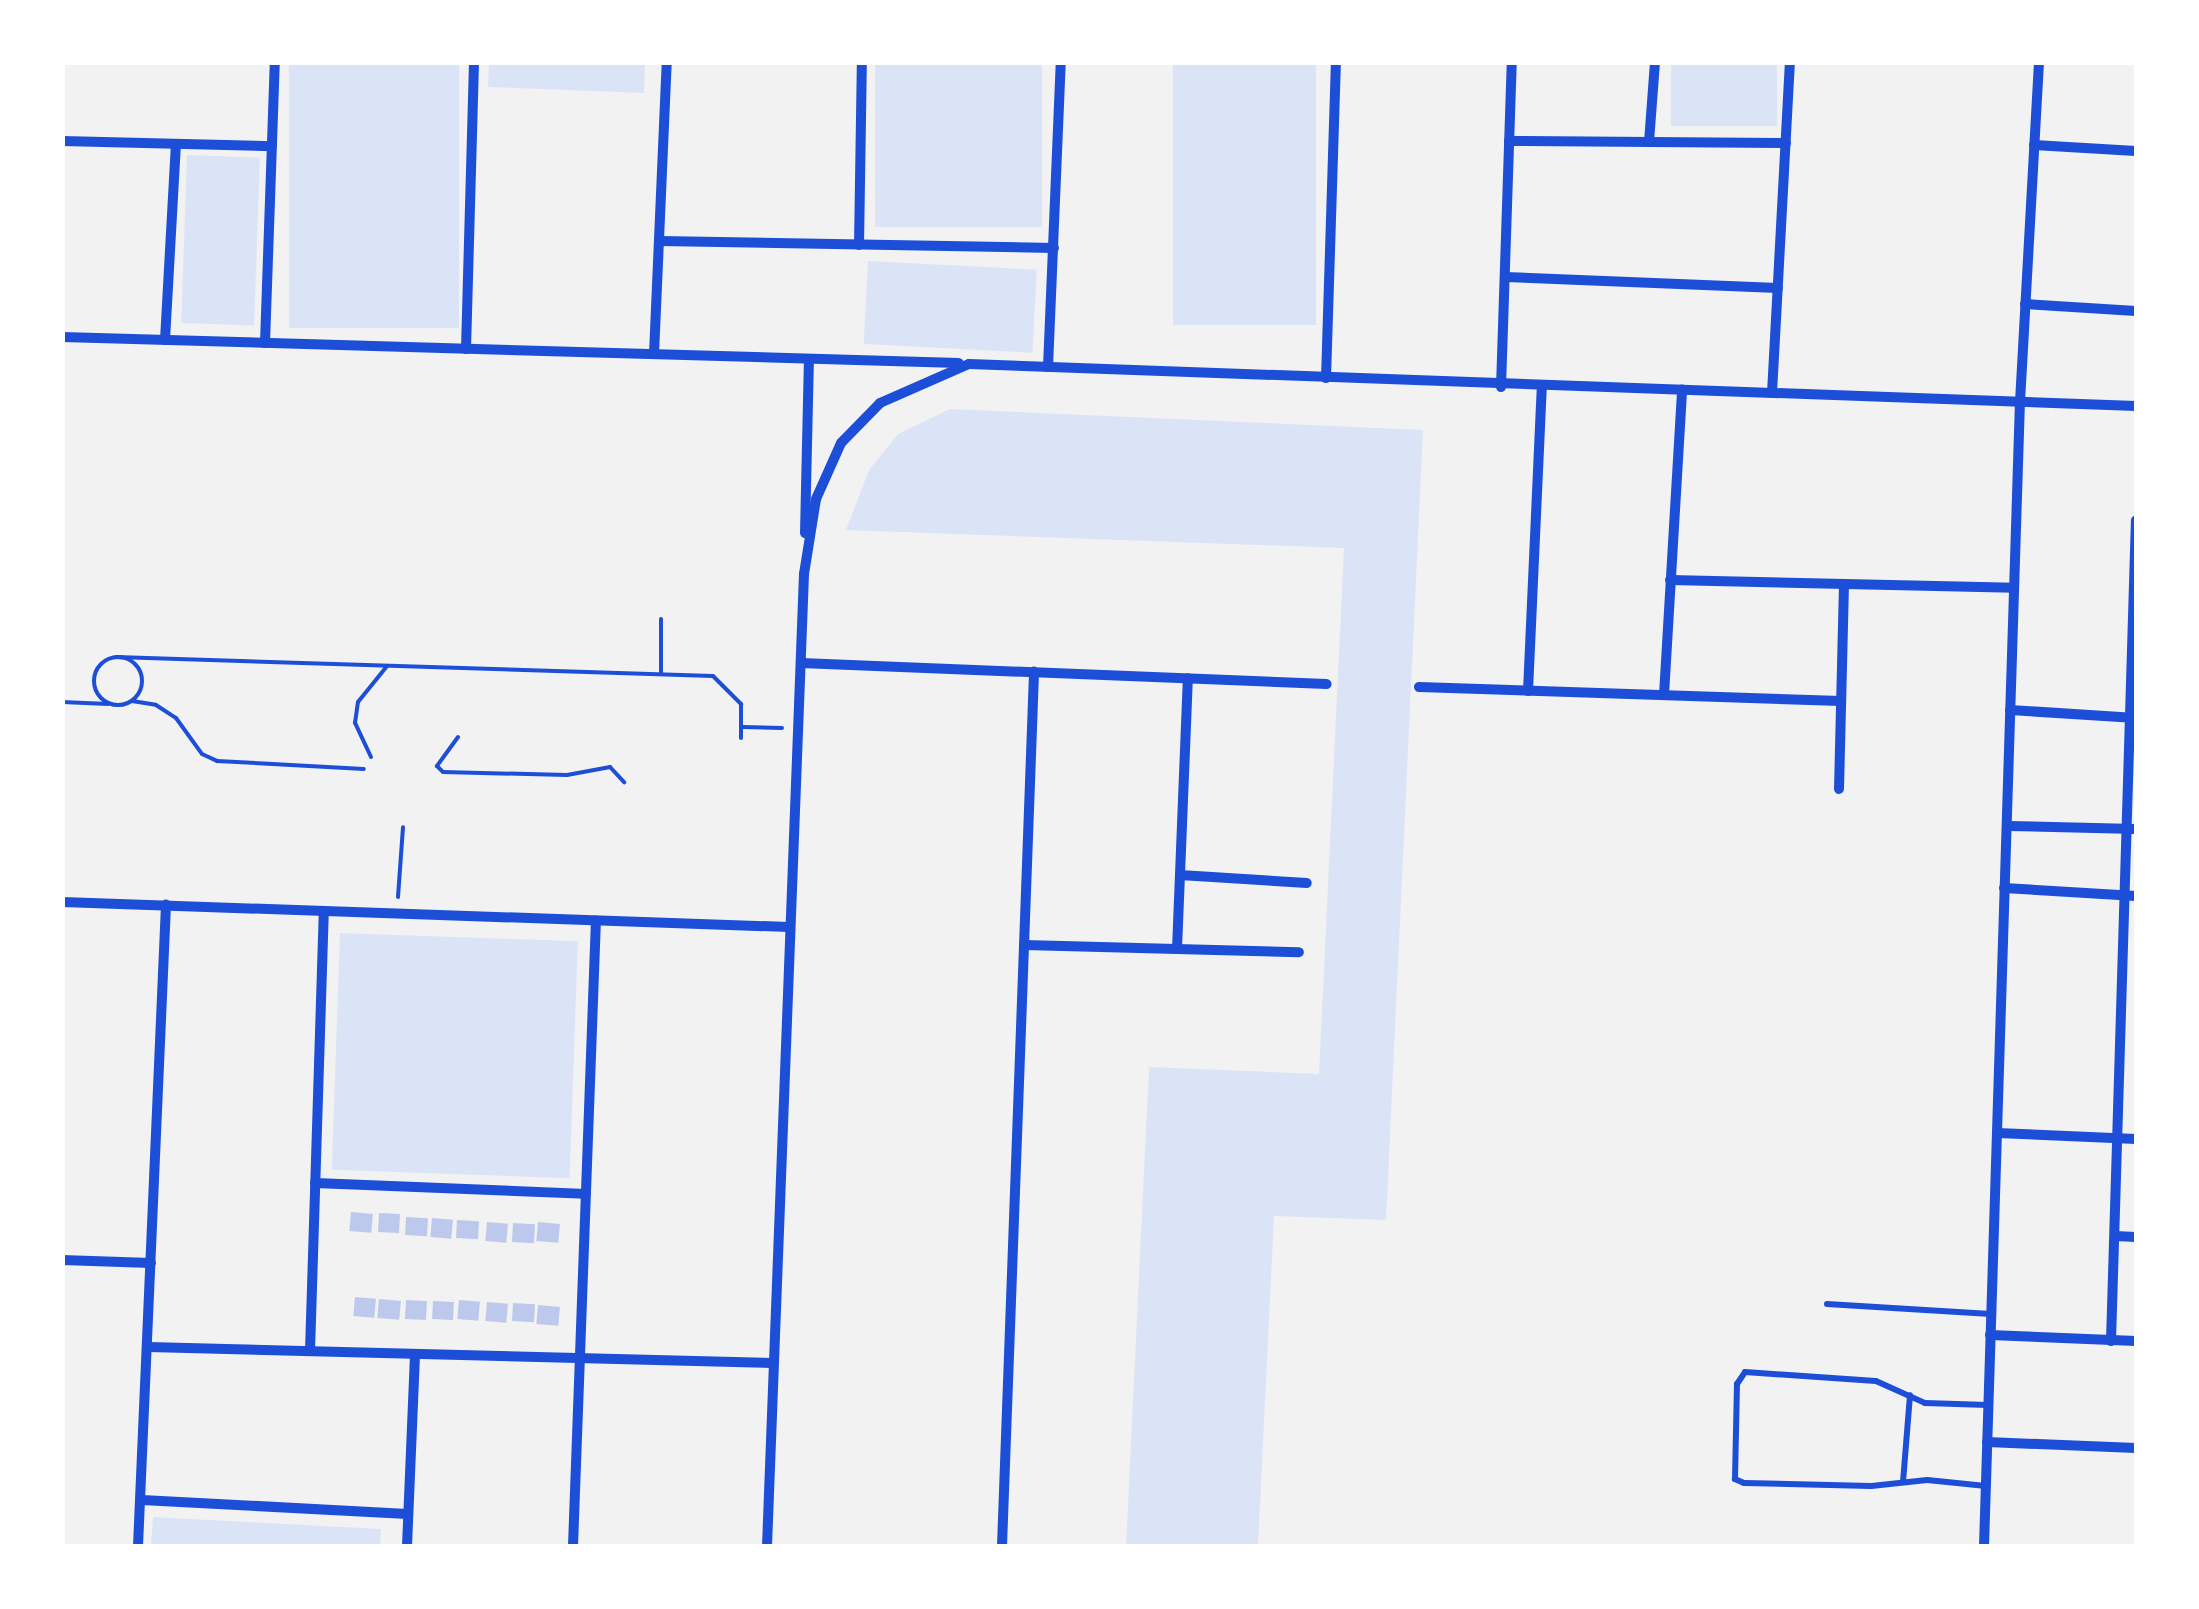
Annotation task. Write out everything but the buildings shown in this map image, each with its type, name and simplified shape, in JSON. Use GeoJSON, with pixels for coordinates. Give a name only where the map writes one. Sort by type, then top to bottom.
{"type":"FeatureCollection","features":[{"type":"Feature","properties":{"kind":"street"},"geometry":{"type":"LineString","coordinates":[[264,343],[275,62]]}},
{"type":"Feature","properties":{"kind":"street"},"geometry":{"type":"LineString","coordinates":[[466,349],[474,62]]}},
{"type":"Feature","properties":{"kind":"street"},"geometry":{"type":"LineString","coordinates":[[654,354],[667,62]]}},
{"type":"Feature","properties":{"kind":"street"},"geometry":{"type":"LineString","coordinates":[[858,245],[862,62]]}},
{"type":"Feature","properties":{"kind":"street"},"geometry":{"type":"LineString","coordinates":[[1048,367],[1061,62]]}},
{"type":"Feature","properties":{"kind":"street"},"geometry":{"type":"LineString","coordinates":[[1326,378],[1336,62]]}},
{"type":"Feature","properties":{"kind":"street"},"geometry":{"type":"LineString","coordinates":[[1501,386],[1512,62]]}},
{"type":"Feature","properties":{"kind":"street"},"geometry":{"type":"LineString","coordinates":[[1649,142],[1655,62]]}},
{"type":"Feature","properties":{"kind":"street"},"geometry":{"type":"LineString","coordinates":[[1772,393],[1790,62]]}},
{"type":"Feature","properties":{"kind":"street"},"geometry":{"type":"LineString","coordinates":[[1984,1546],[2020,402],[2039,62]]}},
{"type":"Feature","properties":{"kind":"street"},"geometry":{"type":"LineString","coordinates":[[62,141],[272,146]]}},
{"type":"Feature","properties":{"kind":"street"},"geometry":{"type":"LineString","coordinates":[[1510,141],[1786,143]]}},
{"type":"Feature","properties":{"kind":"street"},"geometry":{"type":"LineString","coordinates":[[165,340],[176,144]]}},
{"type":"Feature","properties":{"kind":"street"},"geometry":{"type":"LineString","coordinates":[[2034,145],[2136,150]]}},
{"type":"Feature","properties":{"kind":"street"},"geometry":{"type":"LineString","coordinates":[[659,240],[1054,248]]}},
{"type":"Feature","properties":{"kind":"street"},"geometry":{"type":"LineString","coordinates":[[1505,277],[1778,288]]}},
{"type":"Feature","properties":{"kind":"street"},"geometry":{"type":"LineString","coordinates":[[2025,304],[2136,311]]}},
{"type":"Feature","properties":{"kind":"street"},"geometry":{"type":"LineString","coordinates":[[62,337],[970,364],[2136,406]]}},
{"type":"Feature","properties":{"kind":"street"},"geometry":{"type":"LineString","coordinates":[[769,1546],[809,359]]}},
{"type":"Feature","properties":{"kind":"street"},"geometry":{"type":"LineString","coordinates":[[804,574],[816,499],[841,443],[880,403],[970,364]]}},
{"type":"Feature","properties":{"kind":"street"},"geometry":{"type":"LineString","coordinates":[[1528,691],[1542,386]]}},
{"type":"Feature","properties":{"kind":"street"},"geometry":{"type":"LineString","coordinates":[[1664,695],[1682,390]]}},
{"type":"Feature","properties":{"kind":"street"},"geometry":{"type":"LineString","coordinates":[[2111,1340],[2119,1138],[2131,989],[2136,522]]}},
{"type":"Feature","properties":{"kind":"street"},"geometry":{"type":"LineString","coordinates":[[1670,580],[2014,588]]}},
{"type":"Feature","properties":{"kind":"street"},"geometry":{"type":"LineString","coordinates":[[1839,789],[1844,584]]}},
{"type":"Feature","properties":{"kind":"street"},"geometry":{"type":"LineString","coordinates":[[801,663],[1327,684]]}},
{"type":"Feature","properties":{"kind":"street"},"geometry":{"type":"LineString","coordinates":[[1002,1546],[1034,672]]}},
{"type":"Feature","properties":{"kind":"street"},"geometry":{"type":"LineString","coordinates":[[1177,949],[1188,678]]}},
{"type":"Feature","properties":{"kind":"street"},"geometry":{"type":"LineString","coordinates":[[1419,687],[1841,701]]}},
{"type":"Feature","properties":{"kind":"street"},"geometry":{"type":"LineString","coordinates":[[2010,710],[2134,718]]}},
{"type":"Feature","properties":{"kind":"street"},"geometry":{"type":"LineString","coordinates":[[2008,826],[2134,829]]}},
{"type":"Feature","properties":{"kind":"street"},"geometry":{"type":"LineString","coordinates":[[1180,875],[1307,883]]}},
{"type":"Feature","properties":{"kind":"street"},"geometry":{"type":"LineString","coordinates":[[2004,888],[2133,895]]}},
{"type":"Feature","properties":{"kind":"street"},"geometry":{"type":"LineString","coordinates":[[62,902],[790,927]]}},
{"type":"Feature","properties":{"kind":"street"},"geometry":{"type":"LineString","coordinates":[[138,1546],[166,905]]}},
{"type":"Feature","properties":{"kind":"street"},"geometry":{"type":"LineString","coordinates":[[310,1352],[324,911]]}},
{"type":"Feature","properties":{"kind":"street"},"geometry":{"type":"LineString","coordinates":[[573,1546],[596,920]]}},
{"type":"Feature","properties":{"kind":"street"},"geometry":{"type":"LineString","coordinates":[[1024,945],[1299,952]]}},
{"type":"Feature","properties":{"kind":"street"},"geometry":{"type":"LineString","coordinates":[[1996,1133],[2136,1139]]}},
{"type":"Feature","properties":{"kind":"street"},"geometry":{"type":"LineString","coordinates":[[315,1183],[586,1194]]}},
{"type":"Feature","properties":{"kind":"street"},"geometry":{"type":"LineString","coordinates":[[2115,1236],[2136,1237]]}},
{"type":"Feature","properties":{"kind":"street"},"geometry":{"type":"LineString","coordinates":[[62,1260],[151,1264]]}},
{"type":"Feature","properties":{"kind":"street"},"geometry":{"type":"LineString","coordinates":[[1990,1335],[2136,1342]]}},
{"type":"Feature","properties":{"kind":"street"},"geometry":{"type":"LineString","coordinates":[[148,1347],[774,1363]]}},
{"type":"Feature","properties":{"kind":"street"},"geometry":{"type":"LineString","coordinates":[[407,1546],[415,1354]]}},
{"type":"Feature","properties":{"kind":"street"},"geometry":{"type":"LineString","coordinates":[[1987,1442],[2136,1448]]}},
{"type":"Feature","properties":{"kind":"street"},"geometry":{"type":"LineString","coordinates":[[142,1500],[408,1514]]}},
{"type":"Feature","properties":{"kind":"lane"},"geometry":{"type":"LineString","coordinates":[[1827,1304],[1991,1314]]}},
{"type":"Feature","properties":{"kind":"lane"},"geometry":{"type":"LineString","coordinates":[[1986,1486],[1735,1479],[1738,1384],[1745,1372],[1876,1381],[1925,1403],[1988,1405]]}},
{"type":"Feature","properties":{"kind":"lane"},"geometry":{"type":"LineString","coordinates":[[1903,1482],[1910,1394]]}},
{"type":"Feature","properties":{"kind":"path"},"geometry":{"type":"LineString","coordinates":[[660,619],[661,674]]}},
{"type":"Feature","properties":{"kind":"path"},"geometry":{"type":"LineString","coordinates":[[116,656],[132,660],[142,673],[142,688],[132,701]]}},
{"type":"Feature","properties":{"kind":"path"},"geometry":{"type":"LineString","coordinates":[[110,704],[97,694],[94,678],[101,664],[116,656],[713,676],[741,704],[741,738]]}},
{"type":"Feature","properties":{"kind":"path"},"geometry":{"type":"LineString","coordinates":[[371,757],[355,724],[358,702],[388,665]]}},
{"type":"Feature","properties":{"kind":"path"},"geometry":{"type":"LineString","coordinates":[[62,702],[132,701],[156,705],[176,718],[202,754],[217,761],[364,769]]}},
{"type":"Feature","properties":{"kind":"path"},"geometry":{"type":"LineString","coordinates":[[742,728],[798,728]]}},
{"type":"Feature","properties":{"kind":"path"},"geometry":{"type":"LineString","coordinates":[[458,737],[437,766],[443,772],[567,774],[610,767],[624,782]]}},
{"type":"Feature","properties":{"kind":"path"},"geometry":{"type":"LineString","coordinates":[[397,914],[402,827]]}},
{"type":"Feature","properties":{"kind":"shaded area"},"geometry":{"type":"Polygon","coordinates":[[[289,63],[459,63],[459,328],[289,328],[289,63]]]}},
{"type":"Feature","properties":{"kind":"shaded area"},"geometry":{"type":"Polygon","coordinates":[[[489,63],[645,63],[644,93],[488,87],[489,63]]]}},
{"type":"Feature","properties":{"kind":"shaded area"},"geometry":{"type":"Polygon","coordinates":[[[875,63],[1042,63],[1042,227],[875,227],[875,63]]]}},
{"type":"Feature","properties":{"kind":"shaded area"},"geometry":{"type":"Polygon","coordinates":[[[1173,63],[1316,63],[1316,325],[1173,325],[1173,63]]]}},
{"type":"Feature","properties":{"kind":"shaded area"},"geometry":{"type":"Polygon","coordinates":[[[1671,63],[1777,63],[1777,126],[1671,126],[1671,63]]]}},
{"type":"Feature","properties":{"kind":"shaded area"},"geometry":{"type":"Polygon","coordinates":[[[187,155],[260,158],[254,325],[181,323],[187,155]]]}},
{"type":"Feature","properties":{"kind":"shaded area"},"geometry":{"type":"Polygon","coordinates":[[[868,261],[1037,270],[1032,353],[864,344],[868,261]]]}},
{"type":"Feature","properties":{"kind":"shaded area"},"geometry":{"type":"Polygon","coordinates":[[[950,409],[1423,430],[1386,1220],[1274,1216],[1258,1546],[1126,1546],[1149,1067],[1319,1074],[1344,548],[846,530],[869,470],[898,434],[950,409]]]}},
{"type":"Feature","properties":{"kind":"shaded area"},"geometry":{"type":"Polygon","coordinates":[[[340,933],[578,941],[570,1178],[332,1170],[340,933]]]}},
{"type":"Feature","properties":{"kind":"shaded area"},"geometry":{"type":"Polygon","coordinates":[[[153,1517],[381,1529],[380,1546],[151,1546],[153,1517]]]}}]}
